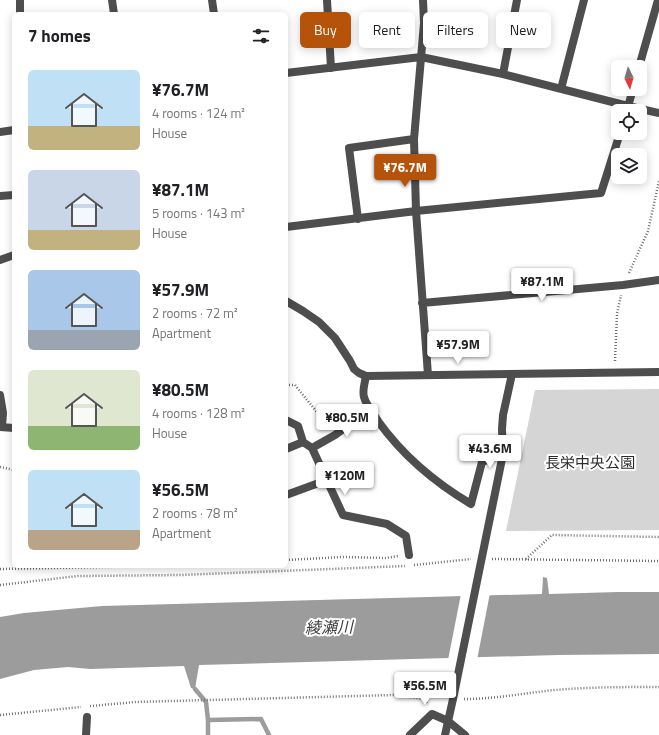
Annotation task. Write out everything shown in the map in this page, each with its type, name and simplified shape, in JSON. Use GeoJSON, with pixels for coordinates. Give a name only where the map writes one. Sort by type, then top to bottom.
{"type":"FeatureCollection","features":[{"type":"Feature","properties":{"kind":"street"},"geometry":{"type":"LineString","coordinates":[[20,0],[20,12]]}},
{"type":"Feature","properties":{"kind":"street"},"geometry":{"type":"LineString","coordinates":[[112,0],[114,12]]}},
{"type":"Feature","properties":{"kind":"street"},"geometry":{"type":"LineString","coordinates":[[212,0],[214,12]]}},
{"type":"Feature","properties":{"kind":"street"},"geometry":{"type":"LineString","coordinates":[[327,0],[331,68]]}},
{"type":"Feature","properties":{"kind":"street"},"geometry":{"type":"LineString","coordinates":[[423,0],[424,24],[414,139],[416,211],[428,375]]}},
{"type":"Feature","properties":{"kind":"street"},"geometry":{"type":"LineString","coordinates":[[503,74],[517,0]]}},
{"type":"Feature","properties":{"kind":"street"},"geometry":{"type":"LineString","coordinates":[[561,89],[584,0]]}},
{"type":"Feature","properties":{"kind":"street"},"geometry":{"type":"LineString","coordinates":[[641,60],[658,0]]}},
{"type":"Feature","properties":{"kind":"street"},"geometry":{"type":"LineString","coordinates":[[288,73],[421,57],[503,74],[611,104]]}},
{"type":"Feature","properties":{"kind":"street"},"geometry":{"type":"LineString","coordinates":[[647,112],[659,113]]}},
{"type":"Feature","properties":{"kind":"street"},"geometry":{"type":"LineString","coordinates":[[0,132],[12,130]]}},
{"type":"Feature","properties":{"kind":"street"},"geometry":{"type":"LineString","coordinates":[[358,218],[350,148],[414,139]]}},
{"type":"Feature","properties":{"kind":"street"},"geometry":{"type":"LineString","coordinates":[[288,227],[416,211],[601,193],[618,140]]}},
{"type":"Feature","properties":{"kind":"street"},"geometry":{"type":"LineString","coordinates":[[0,196],[12,195]]}},
{"type":"Feature","properties":{"kind":"street"},"geometry":{"type":"LineString","coordinates":[[0,260],[12,256]]}},
{"type":"Feature","properties":{"kind":"street"},"geometry":{"type":"LineString","coordinates":[[422,303],[623,285],[659,280]]}},
{"type":"Feature","properties":{"kind":"street"},"geometry":{"type":"LineString","coordinates":[[288,302],[319,322],[345,352],[354,369],[366,376],[659,372]]}},
{"type":"Feature","properties":{"kind":"street"},"geometry":{"type":"LineString","coordinates":[[444,735],[454,700],[503,454],[503,415],[512,374]]}},
{"type":"Feature","properties":{"kind":"street"},"geometry":{"type":"LineString","coordinates":[[366,376],[364,396],[370,410],[401,450],[427,475],[449,491],[471,504],[482,462],[503,454]]}},
{"type":"Feature","properties":{"kind":"street"},"geometry":{"type":"LineString","coordinates":[[0,395],[3,413],[1,427],[12,428]]}},
{"type":"Feature","properties":{"kind":"street"},"geometry":{"type":"LineString","coordinates":[[312,448],[335,435],[370,410]]}},
{"type":"Feature","properties":{"kind":"street"},"geometry":{"type":"LineString","coordinates":[[288,421],[298,426],[303,442],[312,448],[343,515],[388,524],[406,536],[408,555]]}},
{"type":"Feature","properties":{"kind":"street"},"geometry":{"type":"LineString","coordinates":[[288,448],[303,442]]}},
{"type":"Feature","properties":{"kind":"street"},"geometry":{"type":"LineString","coordinates":[[288,494],[327,480]]}},
{"type":"Feature","properties":{"kind":"street"},"geometry":{"type":"LineString","coordinates":[[410,735],[432,714],[448,721],[464,735]]}},
{"type":"Feature","properties":{"kind":"street"},"geometry":{"type":"LineString","coordinates":[[86,735],[87,717]]}},
{"type":"Feature","properties":{"kind":"path"},"geometry":{"type":"LineString","coordinates":[[288,385],[296,384],[335,435]]}},
{"type":"Feature","properties":{"kind":"path"},"geometry":{"type":"LineString","coordinates":[[0,467],[12,470]]}},
{"type":"Feature","properties":{"kind":"path"},"geometry":{"type":"LineString","coordinates":[[526,559],[552,535],[659,537]]}},
{"type":"Feature","properties":{"kind":"path"},"geometry":{"type":"LineString","coordinates":[[288,560],[343,557],[386,558],[408,555]]}},
{"type":"Feature","properties":{"kind":"path"},"geometry":{"type":"LineString","coordinates":[[0,585],[78,576],[181,575],[410,566],[468,559],[482,562],[526,559],[659,561]]}},
{"type":"Feature","properties":{"kind":"path"},"geometry":{"type":"LineString","coordinates":[[0,569],[53,568]]}},
{"type":"Feature","properties":{"kind":"path"},"geometry":{"type":"LineString","coordinates":[[454,700],[489,699],[555,690],[659,687]]}},
{"type":"Feature","properties":{"kind":"path"},"geometry":{"type":"LineString","coordinates":[[89,706],[136,702],[393,695],[425,699],[432,714]]}},
{"type":"Feature","properties":{"kind":"path"},"geometry":{"type":"LineString","coordinates":[[0,715],[81,707]]}},
{"type":"Feature","properties":{"kind":"green space","name":"長栄中央公園"},"geometry":{"type":"Polygon","coordinates":[[[659,389],[659,530],[506,531],[535,390],[659,389]]]}},
{"type":"Feature","properties":{"kind":"water","name":"綾瀬川"},"geometry":{"type":"Polygon","coordinates":[[[543,577],[547,578],[549,594],[659,592],[659,654],[558,655],[199,665],[195,689],[191,688],[184,666],[90,669],[68,667],[34,670],[0,679],[0,617],[24,613],[102,606],[542,594],[543,577]]]}},
{"type":"Feature","properties":{"kind":"pier"},"geometry":{"type":"Polygon","coordinates":[[[490,593],[477,660],[448,660],[461,594],[490,593]]]}},
{"type":"Feature","properties":{"kind":"waterway"},"geometry":{"type":"LineString","coordinates":[[195,689],[206,702],[208,720],[261,719],[269,735]]}},
{"type":"Feature","properties":{"kind":"waterway"},"geometry":{"type":"LineString","coordinates":[[208,720],[208,735]]}}]}
